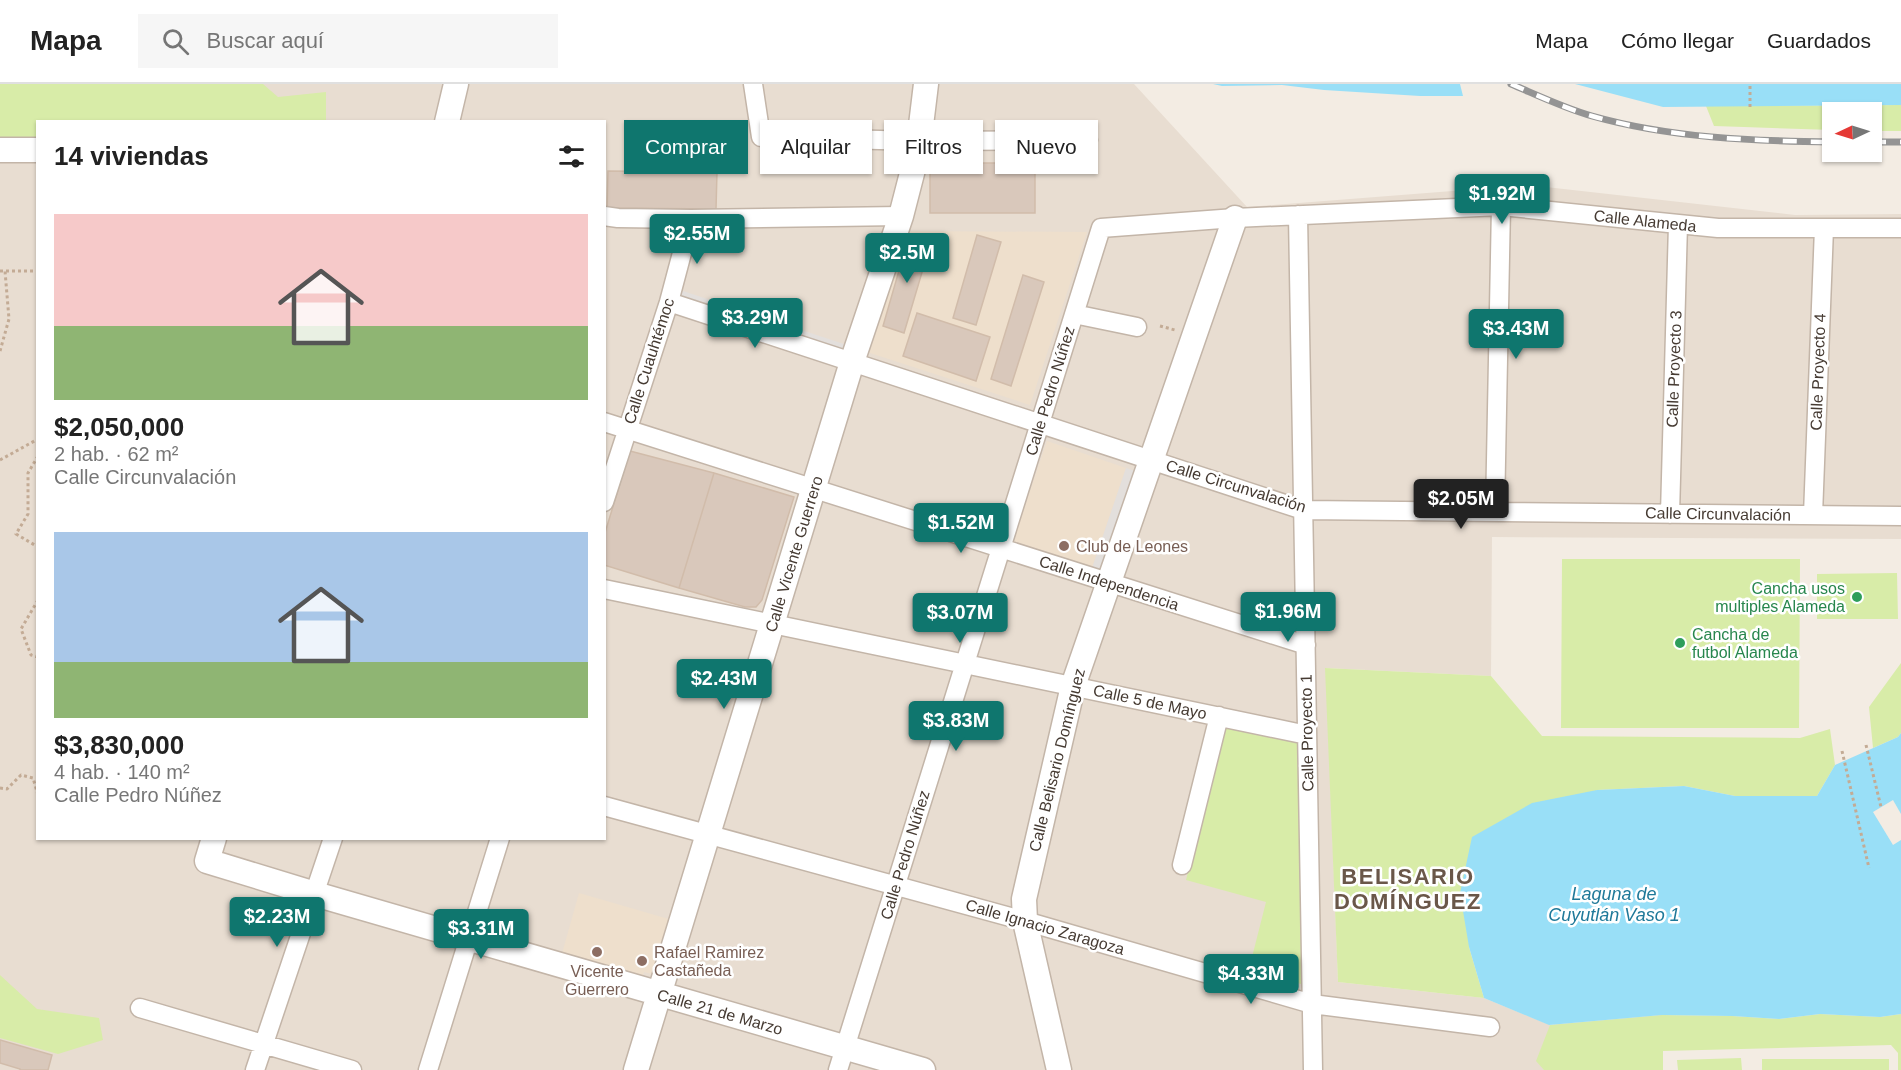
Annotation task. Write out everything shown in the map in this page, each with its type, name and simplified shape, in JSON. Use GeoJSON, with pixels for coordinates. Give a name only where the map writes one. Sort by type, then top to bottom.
{"type":"FeatureCollection","features":[{"type":"Feature","properties":{"kind":"street"},"geometry":{"type":"LineString","coordinates":[[447,120],[456,84]]}},
{"type":"Feature","properties":{"kind":"street"},"geometry":{"type":"LineString","coordinates":[[753,84],[761,137],[884,140]]}},
{"type":"Feature","properties":{"kind":"street","name":"Calle Vicente Guerrero"},"geometry":{"type":"LineString","coordinates":[[922,120],[926,84]]}},
{"type":"Feature","properties":{"kind":"street"},"geometry":{"type":"LineString","coordinates":[[0,150],[36,150]]}},
{"type":"Feature","properties":{"kind":"street","name":"Calle Vicente Guerrero"},"geometry":{"type":"LineString","coordinates":[[636,1070],[852,362],[901,216],[911,174]]}},
{"type":"Feature","properties":{"kind":"street"},"geometry":{"type":"LineString","coordinates":[[1495,512],[1501,206]]}},
{"type":"Feature","properties":{"kind":"street","name":"Calle Alameda"},"geometry":{"type":"LineString","coordinates":[[1101,228],[1235,218],[1501,206],[1718,228],[1901,228]]}},
{"type":"Feature","properties":{"kind":"street","name":"Calle Proyecto 1"},"geometry":{"type":"LineString","coordinates":[[1298,215],[1313,1070]]}},
{"type":"Feature","properties":{"kind":"street"},"geometry":{"type":"LineString","coordinates":[[606,216],[691,219],[901,216]]}},
{"type":"Feature","properties":{"kind":"street","name":"Calle Belisario Domínguez"},"geometry":{"type":"LineString","coordinates":[[1059,1070],[1025,921],[1024,899],[1073,686],[1235,218]]}},
{"type":"Feature","properties":{"kind":"street","name":"Calle Cuauhtémoc"},"geometry":{"type":"LineString","coordinates":[[606,496],[669,302],[691,219]]}},
{"type":"Feature","properties":{"kind":"street","name":"Calle Proyecto 3"},"geometry":{"type":"LineString","coordinates":[[1670,514],[1678,224]]}},
{"type":"Feature","properties":{"kind":"street","name":"Calle Pedro Núñez"},"geometry":{"type":"LineString","coordinates":[[842,1059],[1101,228]]}},
{"type":"Feature","properties":{"kind":"street","name":"Calle Proyecto 4"},"geometry":{"type":"LineString","coordinates":[[1814,515],[1824,228]]}},
{"type":"Feature","properties":{"kind":"street","name":"Calle Circunvalación"},"geometry":{"type":"LineString","coordinates":[[669,302],[1303,510],[1901,516]]}},
{"type":"Feature","properties":{"kind":"street"},"geometry":{"type":"LineString","coordinates":[[1074,314],[1137,327]]}},
{"type":"Feature","properties":{"kind":"street","name":"Calle Independencia"},"geometry":{"type":"LineString","coordinates":[[606,423],[1306,645]]}},
{"type":"Feature","properties":{"kind":"street","name":"Calle 5 de Mayo"},"geometry":{"type":"LineString","coordinates":[[606,589],[1307,735]]}},
{"type":"Feature","properties":{"kind":"street"},"geometry":{"type":"LineString","coordinates":[[1182,866],[1219,716]]}},
{"type":"Feature","properties":{"kind":"street","name":"Calle Ignacio Zaragoza"},"geometry":{"type":"LineString","coordinates":[[606,807],[1025,921],[1312,1004],[1490,1027]]}},
{"type":"Feature","properties":{"kind":"street"},"geometry":{"type":"LineString","coordinates":[[255,1070],[332,840]]}},
{"type":"Feature","properties":{"kind":"street"},"geometry":{"type":"LineString","coordinates":[[428,1070],[499,840]]}},
{"type":"Feature","properties":{"kind":"street","name":"Calle 21 de Marzo"},"geometry":{"type":"LineString","coordinates":[[211,850],[315,894],[660,994],[842,1059],[923,1070]]}},
{"type":"Feature","properties":{"kind":"street"},"geometry":{"type":"LineString","coordinates":[[140,1008],[352,1070]]}},
{"type":"Feature","properties":{"kind":"path"},"geometry":{"type":"LineString","coordinates":[[1750,84],[1750,106]]}},
{"type":"Feature","properties":{"kind":"path"},"geometry":{"type":"LineString","coordinates":[[0,351],[9,318],[2,271],[36,271]]}},
{"type":"Feature","properties":{"kind":"path"},"geometry":{"type":"LineString","coordinates":[[0,460],[36,440]]}},
{"type":"Feature","properties":{"kind":"path"},"geometry":{"type":"LineString","coordinates":[[36,459],[27,473],[28,514],[16,534],[36,546]]}},
{"type":"Feature","properties":{"kind":"path"},"geometry":{"type":"LineString","coordinates":[[36,603],[21,629],[31,656],[36,657]]}},
{"type":"Feature","properties":{"kind":"path"},"geometry":{"type":"LineString","coordinates":[[1866,745],[1881,807]]}},
{"type":"Feature","properties":{"kind":"path"},"geometry":{"type":"LineString","coordinates":[[1842,751],[1869,868]]}},
{"type":"Feature","properties":{"kind":"path"},"geometry":{"type":"LineString","coordinates":[[0,788],[7,789],[21,774],[33,778],[36,788]]}},
{"type":"Feature","properties":{"kind":"shaded area"},"geometry":{"type":"Polygon","coordinates":[[[0,84],[1134,84],[1247,207],[1528,185],[1795,215],[1901,214],[1901,539],[1492,537],[1491,676],[1326,668],[1338,982],[1484,998],[1550,1025],[1662,1015],[1663,1070],[0,1070],[0,84]]]}},
{"type":"Feature","properties":{"kind":"shaded area"},"geometry":{"type":"Polygon","coordinates":[[[902,231],[1087,232],[1030,405],[864,351],[902,231]]]}},
{"type":"Feature","properties":{"kind":"shaded area"},"geometry":{"type":"Polygon","coordinates":[[[680,290],[850,346],[846,356],[676,300],[680,290]]]}},
{"type":"Feature","properties":{"kind":"shaded area"},"geometry":{"type":"Polygon","coordinates":[[[1047,441],[1126,468],[1091,571],[1012,544],[1047,441]]]}},
{"type":"Feature","properties":{"kind":"shaded area"},"geometry":{"type":"Polygon","coordinates":[[[1126,468],[1145,474],[1110,578],[1091,571],[1126,468]]]}},
{"type":"Feature","properties":{"kind":"shaded area"},"geometry":{"type":"Polygon","coordinates":[[[579,893],[672,920],[656,975],[644,972],[641,980],[561,957],[579,893]]]}},
{"type":"Feature","properties":{"kind":"green space"},"geometry":{"type":"Polygon","coordinates":[[[0,84],[263,84],[278,97],[326,92],[326,120],[36,120],[36,146],[0,144],[0,84]]]}},
{"type":"Feature","properties":{"kind":"green space"},"geometry":{"type":"Polygon","coordinates":[[[1822,105],[1822,130],[1714,126],[1706,106],[1822,105]]]}},
{"type":"Feature","properties":{"kind":"green space"},"geometry":{"type":"Polygon","coordinates":[[[1882,105],[1901,105],[1901,131],[1882,131],[1882,105]]]}},
{"type":"Feature","properties":{"kind":"green space","name":"Cancha de futbol Alameda"},"geometry":{"type":"Polygon","coordinates":[[[1562,559],[1800,559],[1799,728],[1561,728],[1562,559]]]}},
{"type":"Feature","properties":{"kind":"green space","name":"Cancha usos multiples Alameda"},"geometry":{"type":"Polygon","coordinates":[[[1897,573],[1898,619],[1817,619],[1817,574],[1897,573]]]}},
{"type":"Feature","properties":{"kind":"green space"},"geometry":{"type":"Polygon","coordinates":[[[1901,663],[1901,733],[1898,737],[1873,748],[1869,707],[1901,663]]]}},
{"type":"Feature","properties":{"kind":"green space"},"geometry":{"type":"Polygon","coordinates":[[[1325,668],[1491,676],[1542,736],[1800,738],[1830,729],[1835,765],[1817,796],[1735,796],[1684,786],[1597,790],[1469,947],[1484,998],[1338,982],[1325,668]]]}},
{"type":"Feature","properties":{"kind":"green space"},"geometry":{"type":"Polygon","coordinates":[[[1225,724],[1307,743],[1306,986],[1250,965],[1266,902],[1186,880],[1225,724]]]}},
{"type":"Feature","properties":{"kind":"green space"},"geometry":{"type":"Polygon","coordinates":[[[0,975],[37,1009],[99,1018],[103,1040],[58,1054],[0,1038],[0,975]]]}},
{"type":"Feature","properties":{"kind":"green space"},"geometry":{"type":"Polygon","coordinates":[[[1820,1014],[1880,1017],[1901,1014],[1901,1070],[1898,1070],[1898,1053],[1891,1045],[1663,1051],[1663,1070],[1544,1070],[1536,1061],[1550,1025],[1662,1015],[1779,1019],[1820,1014]]]}},
{"type":"Feature","properties":{"kind":"green space"},"geometry":{"type":"Polygon","coordinates":[[[1741,1058],[1742,1070],[1678,1070],[1677,1060],[1741,1058]]]}},
{"type":"Feature","properties":{"kind":"green space"},"geometry":{"type":"Polygon","coordinates":[[[1762,1059],[1889,1059],[1889,1070],[1762,1070],[1762,1059]]]}},
{"type":"Feature","properties":{"kind":"water"},"geometry":{"type":"Polygon","coordinates":[[[1213,84],[1460,84],[1463,96],[1420,96],[1282,85],[1222,86],[1213,84]]]}},
{"type":"Feature","properties":{"kind":"water"},"geometry":{"type":"Polygon","coordinates":[[[1575,84],[1901,84],[1901,105],[1882,105],[1882,102],[1822,102],[1822,106],[1663,107],[1575,84]]]}},
{"type":"Feature","properties":{"kind":"water","name":"Laguna de Cuyutlán Vaso 1"},"geometry":{"type":"Polygon","coordinates":[[[1901,733],[1901,1014],[1880,1017],[1820,1014],[1779,1019],[1662,1015],[1549,1025],[1484,998],[1469,947],[1460,893],[1472,837],[1532,803],[1597,790],[1684,786],[1735,796],[1817,796],[1835,765],[1898,737],[1901,733]]]}},
{"type":"Feature","properties":{"kind":"pier"},"geometry":{"type":"Polygon","coordinates":[[[1893,800],[1901,814],[1901,840],[1893,845],[1873,812],[1893,800]]]}},
{"type":"Feature","properties":{"kind":"building"},"geometry":{"type":"Polygon","coordinates":[[[983,163],[995,163],[995,174],[1035,174],[1035,213],[930,213],[930,174],[983,174],[983,163]]]}},
{"type":"Feature","properties":{"kind":"building"},"geometry":{"type":"Polygon","coordinates":[[[608,171],[624,171],[624,174],[717,174],[716,209],[607,208],[608,171]]]}},
{"type":"Feature","properties":{"kind":"building"},"geometry":{"type":"Polygon","coordinates":[[[977,235],[1001,242],[976,325],[953,318],[977,235]]]}},
{"type":"Feature","properties":{"kind":"building"},"geometry":{"type":"Polygon","coordinates":[[[909,236],[931,242],[904,333],[883,326],[909,236]]]}},
{"type":"Feature","properties":{"kind":"building"},"geometry":{"type":"Polygon","coordinates":[[[1023,275],[1044,282],[1011,386],[991,379],[1023,275]]]}},
{"type":"Feature","properties":{"kind":"building"},"geometry":{"type":"Polygon","coordinates":[[[917,313],[990,337],[976,381],[903,356],[917,313]]]}},
{"type":"Feature","properties":{"kind":"building"},"geometry":{"type":"Polygon","coordinates":[[[630,451],[714,473],[679,588],[606,566],[606,529],[630,451]]]}},
{"type":"Feature","properties":{"kind":"building"},"geometry":{"type":"Polygon","coordinates":[[[714,473],[794,497],[762,600],[756,607],[745,607],[679,588],[714,473]]]}},
{"type":"Feature","properties":{"kind":"building"},"geometry":{"type":"Polygon","coordinates":[[[0,1040],[52,1055],[48,1070],[20,1070],[0,1063],[0,1040]]]}},
{"type":"Feature","properties":{"kind":"railway"},"geometry":{"type":"LineString","coordinates":[[1511,84],[1582,113],[1651,129],[1711,137],[1822,142]]}},
{"type":"Feature","properties":{"kind":"railway"},"geometry":{"type":"LineString","coordinates":[[1882,142],[1901,142]]}},
{"type":"Feature","properties":{"kind":"place","name":"Club de Leones"},"geometry":{"type":"Point","coordinates":[1064,546]}},
{"type":"Feature","properties":{"kind":"place","name":"Cancha usos multiples Alameda"},"geometry":{"type":"Point","coordinates":[1857,597]}},
{"type":"Feature","properties":{"kind":"place","name":"Cancha de futbol Alameda"},"geometry":{"type":"Point","coordinates":[1680,643]}},
{"type":"Feature","properties":{"kind":"place","name":"Vicente Guerrero"},"geometry":{"type":"Point","coordinates":[597,952]}},
{"type":"Feature","properties":{"kind":"place","name":"Rafael Ramirez Castañeda"},"geometry":{"type":"Point","coordinates":[642,961]}},
{"type":"Feature","properties":{"kind":"district","name":"BELISARIO DOMÍNGUEZ"},"geometry":{"type":"Point","coordinates":[1408,888]}}]}
